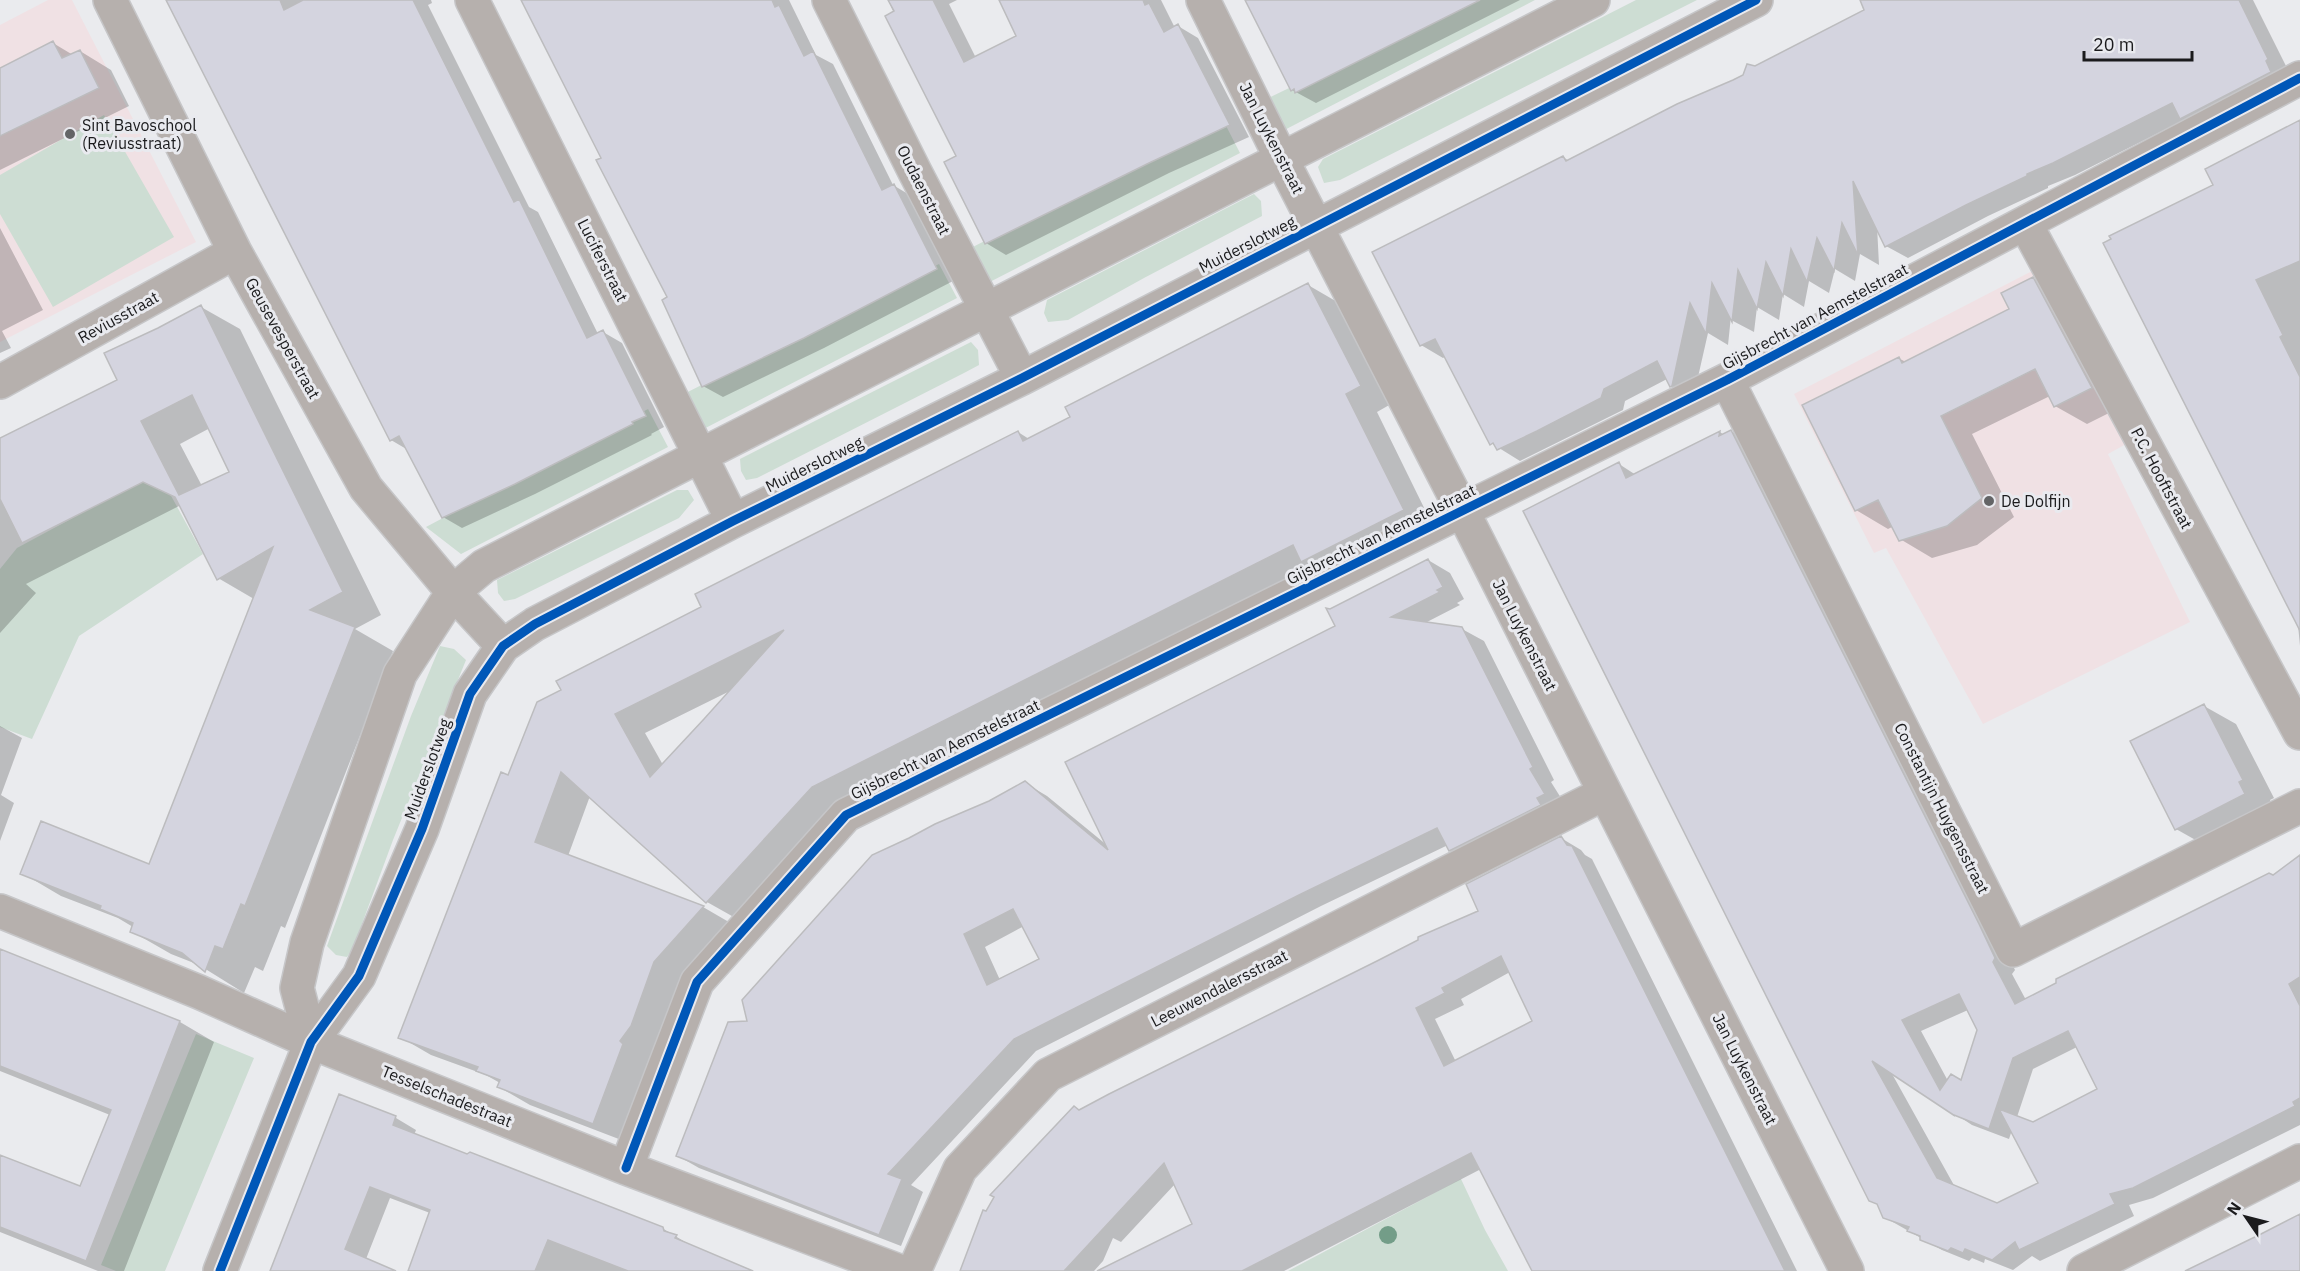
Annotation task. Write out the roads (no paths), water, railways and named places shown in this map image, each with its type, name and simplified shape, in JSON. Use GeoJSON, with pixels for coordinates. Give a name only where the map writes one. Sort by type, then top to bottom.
{"type":"FeatureCollection","features":[{"type":"Feature","properties":{"kind":"street","name":"Geusevesperstraat"},"geometry":{"type":"LineString","coordinates":[[110,0],[235,252],[366,488],[453,592],[503,646]]}},
{"type":"Feature","properties":{"kind":"street","name":"Luciferstraat"},"geometry":{"type":"LineString","coordinates":[[472,0],[733,521]]}},
{"type":"Feature","properties":{"kind":"street","name":"Oudaenstraat"},"geometry":{"type":"LineString","coordinates":[[829,0],[985,310],[1022,378]]}},
{"type":"Feature","properties":{"kind":"street","name":"Jan Luykenstraat"},"geometry":{"type":"LineString","coordinates":[[1203,0],[1847,1271]]}},
{"type":"Feature","properties":{"kind":"street","name":"Muiderslotweg"},"geometry":{"type":"LineString","coordinates":[[220,1271],[311,1042],[359,976],[422,828],[470,694],[503,646],[536,624],[733,521],[1022,378],[1756,0]]}},
{"type":"Feature","properties":{"kind":"street"},"geometry":{"type":"LineString","coordinates":[[311,1042],[297,988],[307,943],[400,674],[453,592],[484,566],[1282,159],[1581,3]]}},
{"type":"Feature","properties":{"kind":"street","name":"Gijsbrecht van Aemstelstraat"},"geometry":{"type":"LineString","coordinates":[[626,1168],[697,982],[846,815],[1727,380],[2300,78]]}},
{"type":"Feature","properties":{"kind":"street","name":"P.C. Hooftstraat"},"geometry":{"type":"LineString","coordinates":[[2025,223],[2300,733]]}},
{"type":"Feature","properties":{"kind":"street","name":"Reviusstraat"},"geometry":{"type":"LineString","coordinates":[[0,382],[235,252]]}},
{"type":"Feature","properties":{"kind":"street","name":"Constantijn Huygensstraat"},"geometry":{"type":"LineString","coordinates":[[1727,380],[2013,950],[2300,806]]}},
{"type":"Feature","properties":{"kind":"street","name":"Leeuwendalersstraat"},"geometry":{"type":"LineString","coordinates":[[914,1271],[960,1169],[1048,1075],[1605,793]]}},
{"type":"Feature","properties":{"kind":"street","name":"Tesselschadestraat"},"geometry":{"type":"LineString","coordinates":[[0,911],[200,992],[311,1042],[626,1168],[899,1271]]}},
{"type":"Feature","properties":{"kind":"street"},"geometry":{"type":"LineString","coordinates":[[2084,1271],[2300,1161]]}},
{"type":"Feature","properties":{"kind":"place","name":"Sint Bavoschool (Reviusstraat)"},"geometry":{"type":"Point","coordinates":[70,134]}},
{"type":"Feature","properties":{"kind":"place","name":"De Dolfijn"},"geometry":{"type":"Point","coordinates":[1989,501]}}]}
